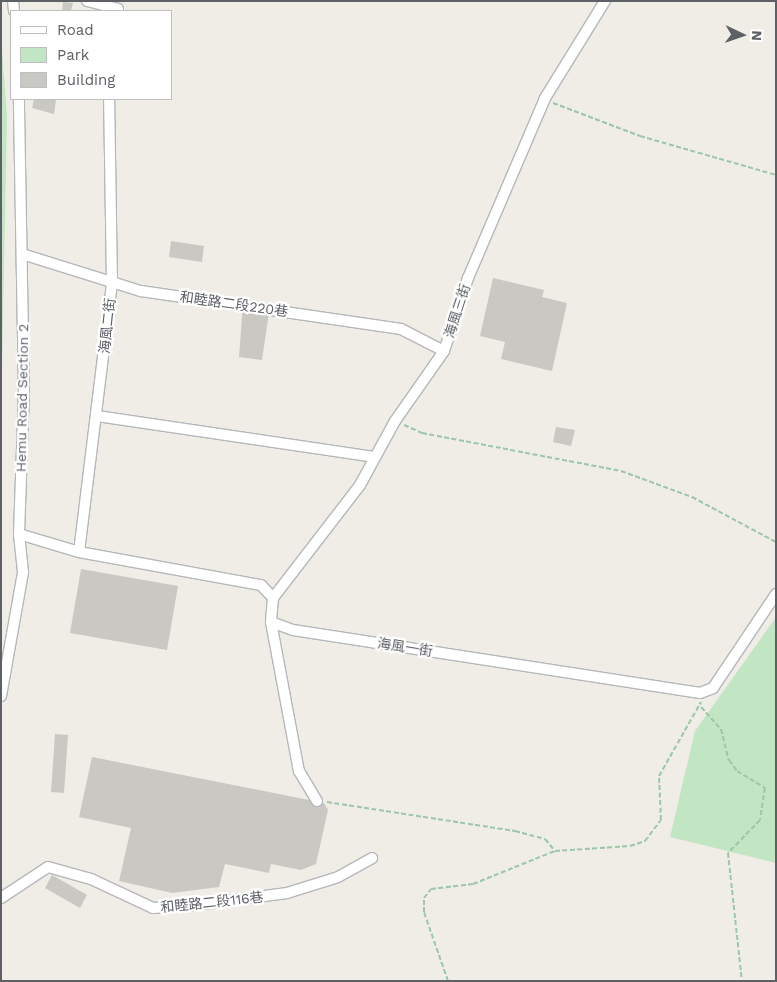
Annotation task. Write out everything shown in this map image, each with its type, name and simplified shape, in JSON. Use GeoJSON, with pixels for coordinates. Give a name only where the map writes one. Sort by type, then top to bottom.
{"type":"FeatureCollection","features":[{"type":"Feature","properties":{"kind":"street"},"geometry":{"type":"LineString","coordinates":[[87,1],[119,7]]}},
{"type":"Feature","properties":{"kind":"street","name":"海風三街"},"geometry":{"type":"LineString","coordinates":[[273,598],[360,485],[395,421],[444,351],[468,278],[545,98],[605,1]]}},
{"type":"Feature","properties":{"kind":"street","name":"Hemu Road Section 2"},"geometry":{"type":"LineString","coordinates":[[1,696],[23,572],[19,534],[22,254],[19,100]]}},
{"type":"Feature","properties":{"kind":"street","name":"海風二街"},"geometry":{"type":"LineString","coordinates":[[79,552],[112,284],[108,262],[112,201],[109,100]]}},
{"type":"Feature","properties":{"kind":"street","name":"和睦路二段220巷"},"geometry":{"type":"LineString","coordinates":[[22,254],[112,284],[401,329],[444,351]]}},
{"type":"Feature","properties":{"kind":"street"},"geometry":{"type":"LineString","coordinates":[[97,416],[374,458]]}},
{"type":"Feature","properties":{"kind":"street"},"geometry":{"type":"LineString","coordinates":[[19,534],[79,552],[261,585],[273,598],[271,622],[299,771],[317,801]]}},
{"type":"Feature","properties":{"kind":"street"},"geometry":{"type":"LineString","coordinates":[[700,692],[714,688],[776,594]]}},
{"type":"Feature","properties":{"kind":"street","name":"海風一街"},"geometry":{"type":"LineString","coordinates":[[271,622],[293,630],[700,692]]}},
{"type":"Feature","properties":{"kind":"street","name":"和睦路二段116巷"},"geometry":{"type":"LineString","coordinates":[[1,898],[48,867],[91,879],[153,908],[195,905],[288,893],[338,877],[372,858]]}},
{"type":"Feature","properties":{"kind":"path"},"geometry":{"type":"LineString","coordinates":[[545,98],[568,112],[776,175]]}},
{"type":"Feature","properties":{"kind":"path"},"geometry":{"type":"LineString","coordinates":[[395,421],[422,433],[621,471],[692,496],[776,542]]}},
{"type":"Feature","properties":{"kind":"path"},"geometry":{"type":"LineString","coordinates":[[448,981],[434,949],[424,898],[431,889],[473,884],[555,851],[630,846],[653,833],[661,820],[659,776],[701,707],[700,692]]}},
{"type":"Feature","properties":{"kind":"path"},"geometry":{"type":"LineString","coordinates":[[701,707],[721,728],[733,766],[765,788],[760,820],[728,853],[742,981]]}},
{"type":"Feature","properties":{"kind":"path"},"geometry":{"type":"LineString","coordinates":[[317,801],[515,831],[545,839],[555,851]]}},
{"type":"Feature","properties":{"kind":"green space"},"geometry":{"type":"Polygon","coordinates":[[[1,36],[7,116],[1,419],[1,36]]]}},
{"type":"Feature","properties":{"kind":"green space"},"geometry":{"type":"Polygon","coordinates":[[[776,617],[776,863],[670,837],[695,731],[776,617]]]}},
{"type":"Feature","properties":{"kind":"building"},"geometry":{"type":"Polygon","coordinates":[[[63,2],[73,3],[71,10],[62,10],[63,2]]]}},
{"type":"Feature","properties":{"kind":"building"},"geometry":{"type":"Polygon","coordinates":[[[34,100],[56,100],[54,114],[32,108],[34,100]]]}},
{"type":"Feature","properties":{"kind":"building"},"geometry":{"type":"Polygon","coordinates":[[[171,241],[204,246],[202,262],[169,257],[171,241]]]}},
{"type":"Feature","properties":{"kind":"building"},"geometry":{"type":"Polygon","coordinates":[[[493,278],[544,290],[542,297],[567,303],[552,371],[501,359],[505,342],[480,336],[493,278]]]}},
{"type":"Feature","properties":{"kind":"building"},"geometry":{"type":"Polygon","coordinates":[[[243,302],[270,306],[262,360],[239,357],[243,302]]]}},
{"type":"Feature","properties":{"kind":"building"},"geometry":{"type":"Polygon","coordinates":[[[556,427],[575,430],[571,446],[553,442],[556,427]]]}},
{"type":"Feature","properties":{"kind":"building"},"geometry":{"type":"Polygon","coordinates":[[[81,569],[178,586],[167,650],[70,633],[81,569]]]}},
{"type":"Feature","properties":{"kind":"building"},"geometry":{"type":"Polygon","coordinates":[[[55,734],[68,735],[64,793],[51,792],[55,734]]]}},
{"type":"Feature","properties":{"kind":"building"},"geometry":{"type":"Polygon","coordinates":[[[92,757],[324,803],[328,810],[316,864],[301,870],[271,864],[269,873],[225,864],[219,887],[172,893],[119,881],[131,828],[79,817],[92,757]]]}},
{"type":"Feature","properties":{"kind":"building"},"geometry":{"type":"Polygon","coordinates":[[[52,875],[87,895],[80,908],[45,888],[52,875]]]}}]}
